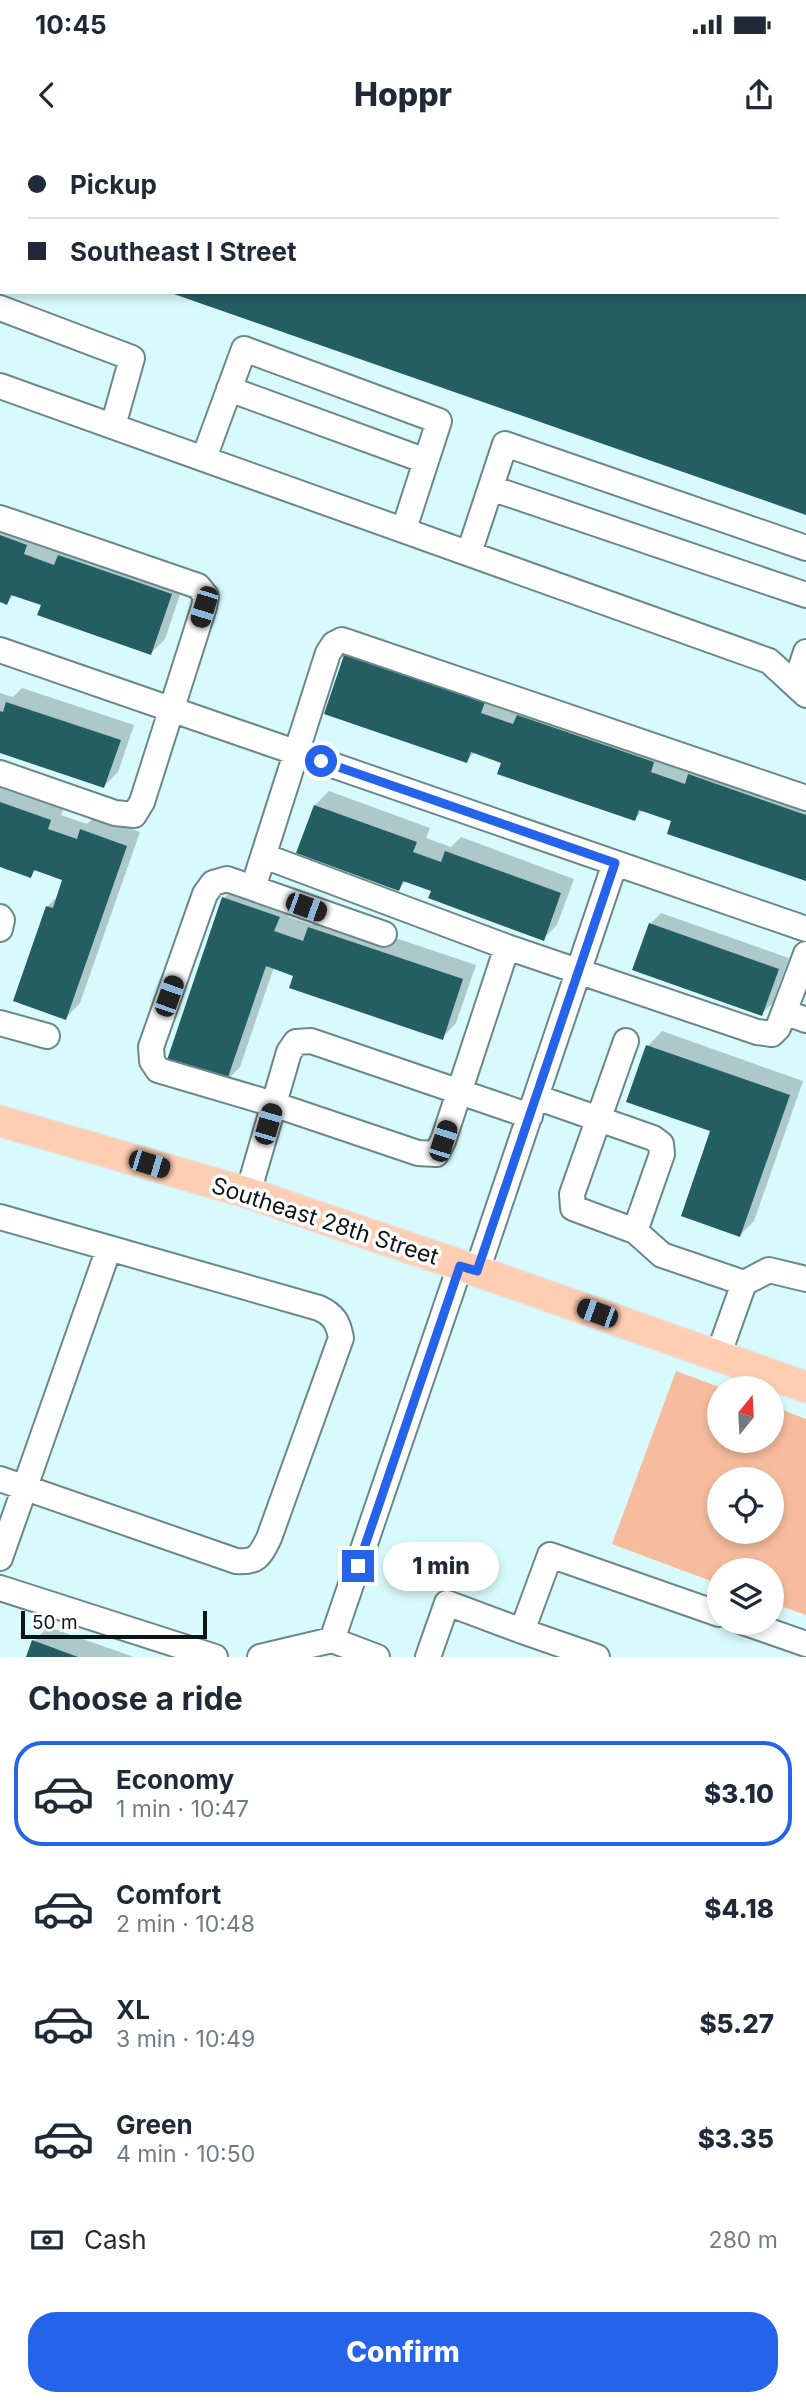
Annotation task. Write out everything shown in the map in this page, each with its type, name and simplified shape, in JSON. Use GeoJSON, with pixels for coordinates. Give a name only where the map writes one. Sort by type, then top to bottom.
{"type":"FeatureCollection","features":[{"type":"Feature","properties":{"kind":"main road","name":"Southeast 28th Street"},"geometry":{"type":"LineString","coordinates":[[0,1121],[248,1193],[806,1387]]}},
{"type":"Feature","properties":{"kind":"street"},"geometry":{"type":"LineString","coordinates":[[0,308],[132,358],[113,426]]}},
{"type":"Feature","properties":{"kind":"street"},"geometry":{"type":"LineString","coordinates":[[204,458],[244,349],[439,421],[404,529]]}},
{"type":"Feature","properties":{"kind":"street"},"geometry":{"type":"LineString","coordinates":[[0,386],[769,661],[800,690]]}},
{"type":"Feature","properties":{"kind":"street"},"geometry":{"type":"LineString","coordinates":[[229,388],[426,461]]}},
{"type":"Feature","properties":{"kind":"street"},"geometry":{"type":"LineString","coordinates":[[469,553],[505,444],[806,548]]}},
{"type":"Feature","properties":{"kind":"street"},"geometry":{"type":"LineString","coordinates":[[491,488],[806,595]]}},
{"type":"Feature","properties":{"kind":"street"},"geometry":{"type":"LineString","coordinates":[[0,519],[198,586],[206,596],[142,802],[134,815],[115,813],[0,773]]}},
{"type":"Feature","properties":{"kind":"street"},"geometry":{"type":"LineString","coordinates":[[253,888],[328,653],[334,644],[342,640],[806,798]]}},
{"type":"Feature","properties":{"kind":"street"},"geometry":{"type":"LineString","coordinates":[[0,650],[806,929]]}},
{"type":"Feature","properties":{"kind":"street"},"geometry":{"type":"LineString","coordinates":[[800,690],[806,653]]}},
{"type":"Feature","properties":{"kind":"street"},"geometry":{"type":"LineString","coordinates":[[264,856],[507,947],[757,1032],[772,1034],[795,1016],[806,954]]}},
{"type":"Feature","properties":{"kind":"street"},"geometry":{"type":"LineString","coordinates":[[332,1640],[468,1268],[533,1107],[615,863]]}},
{"type":"Feature","properties":{"kind":"street"},"geometry":{"type":"LineString","coordinates":[[384,934],[227,879],[214,883],[205,894],[151,1047],[152,1061],[158,1070],[273,1104],[418,1153],[436,1154],[443,1141],[507,947]]}},
{"type":"Feature","properties":{"kind":"street"},"geometry":{"type":"LineString","coordinates":[[0,917],[0,929]]}},
{"type":"Feature","properties":{"kind":"street"},"geometry":{"type":"LineString","coordinates":[[0,1023],[47,1036]]}},
{"type":"Feature","properties":{"kind":"street"},"geometry":{"type":"LineString","coordinates":[[248,1193],[289,1052],[296,1042],[311,1041],[459,1092],[600,1119],[653,1138],[661,1144],[662,1154],[635,1231]]}},
{"type":"Feature","properties":{"kind":"street"},"geometry":{"type":"LineString","coordinates":[[626,1041],[572,1194],[573,1208],[635,1231],[662,1255],[744,1283]]}},
{"type":"Feature","properties":{"kind":"street"},"geometry":{"type":"LineString","coordinates":[[0,1217],[326,1311],[332,1314],[341,1338],[269,1538],[261,1554],[249,1562],[236,1561],[0,1479]]}},
{"type":"Feature","properties":{"kind":"street"},"geometry":{"type":"LineString","coordinates":[[0,1558],[109,1248]]}},
{"type":"Feature","properties":{"kind":"street"},"geometry":{"type":"LineString","coordinates":[[718,1356],[744,1283],[769,1270],[806,1279]]}},
{"type":"Feature","properties":{"kind":"street"},"geometry":{"type":"LineString","coordinates":[[522,1631],[550,1555],[707,1610]]}},
{"type":"Feature","properties":{"kind":"street"},"geometry":{"type":"LineString","coordinates":[[0,1588],[212,1657]]}},
{"type":"Feature","properties":{"kind":"street"},"geometry":{"type":"LineString","coordinates":[[428,1657],[447,1603],[597,1657]]}},
{"type":"Feature","properties":{"kind":"street"},"geometry":{"type":"LineString","coordinates":[[780,1635],[806,1644]]}},
{"type":"Feature","properties":{"kind":"street"},"geometry":{"type":"LineString","coordinates":[[260,1657],[332,1640],[377,1657]]}},
{"type":"Feature","properties":{"kind":"shaded area"},"geometry":{"type":"Polygon","coordinates":[[[676,1371],[707,1382],[707,1453],[784,1453],[784,1411],[806,1419],[806,1615],[784,1607],[784,1558],[707,1558],[707,1580],[612,1544],[676,1371]]]}},
{"type":"Feature","properties":{"kind":"building"},"geometry":{"type":"Polygon","coordinates":[[[174,294],[806,294],[806,515],[174,294]]]}},
{"type":"Feature","properties":{"kind":"building"},"geometry":{"type":"Polygon","coordinates":[[[0,535],[27,545],[24,554],[54,565],[58,555],[172,594],[151,655],[37,615],[41,605],[11,595],[7,605],[0,602],[0,535]]]}},
{"type":"Feature","properties":{"kind":"building"},"geometry":{"type":"Polygon","coordinates":[[[344,655],[485,702],[481,713],[513,724],[517,715],[654,762],[651,772],[685,784],[688,774],[806,815],[806,881],[667,834],[671,821],[639,810],[635,821],[497,774],[501,763],[471,752],[467,763],[324,714],[344,655]]]}},
{"type":"Feature","properties":{"kind":"building"},"geometry":{"type":"Polygon","coordinates":[[[6,702],[121,740],[104,788],[0,753],[0,711],[3,712],[6,702]]]}},
{"type":"Feature","properties":{"kind":"building"},"geometry":{"type":"Polygon","coordinates":[[[0,802],[51,820],[48,829],[77,839],[80,829],[127,846],[66,1020],[13,1001],[46,906],[53,908],[62,880],[34,870],[31,878],[0,867],[0,802]]]}},
{"type":"Feature","properties":{"kind":"building"},"geometry":{"type":"Polygon","coordinates":[[[314,805],[417,842],[413,852],[441,862],[445,851],[561,893],[544,941],[428,898],[431,891],[403,881],[399,891],[296,853],[314,805]]]}},
{"type":"Feature","properties":{"kind":"building"},"geometry":{"type":"Polygon","coordinates":[[[222,897],[280,917],[274,931],[303,941],[308,927],[463,979],[443,1040],[289,988],[293,976],[266,966],[226,1083],[166,1063],[222,897]]]}},
{"type":"Feature","properties":{"kind":"building"},"geometry":{"type":"Polygon","coordinates":[[[649,923],[779,969],[762,1016],[632,970],[649,923]]]}},
{"type":"Feature","properties":{"kind":"building"},"geometry":{"type":"Polygon","coordinates":[[[646,1045],[790,1095],[740,1237],[681,1216],[710,1131],[626,1102],[646,1045]]]}},
{"type":"Feature","properties":{"kind":"building"},"geometry":{"type":"Polygon","coordinates":[[[32,1640],[78,1657],[26,1657],[32,1640]]]}},
{"type":"Feature","properties":{"kind":"route"},"geometry":{"type":"LineString","coordinates":[[321,761],[615,863],[477,1271],[460,1266],[358,1566]]}}]}
